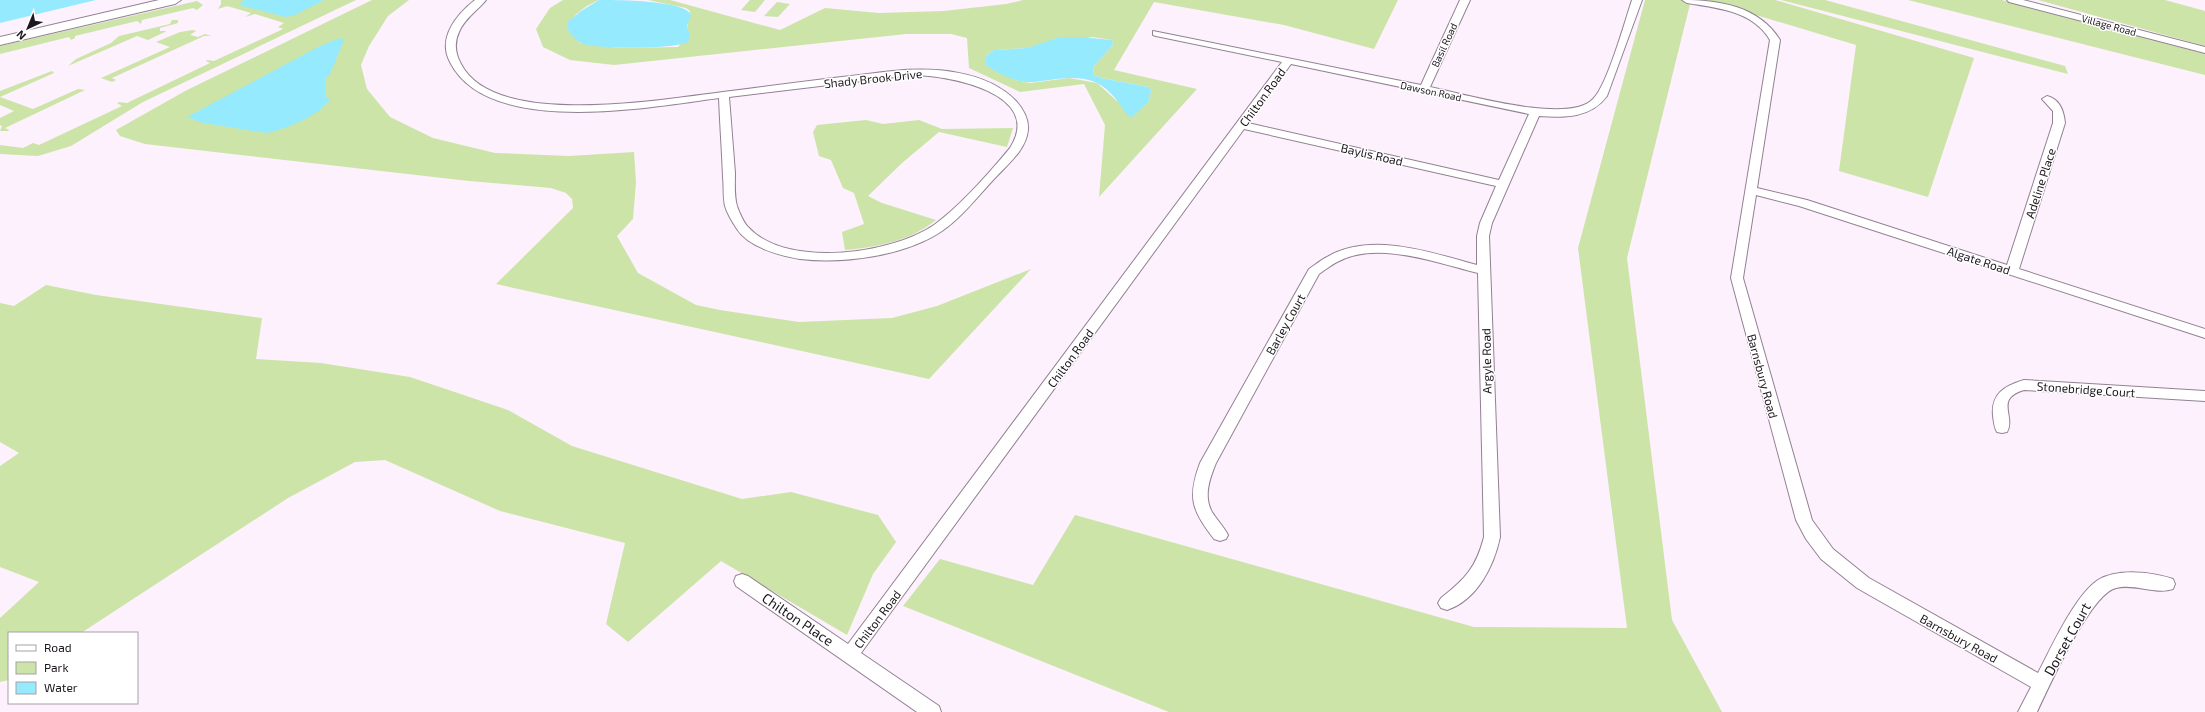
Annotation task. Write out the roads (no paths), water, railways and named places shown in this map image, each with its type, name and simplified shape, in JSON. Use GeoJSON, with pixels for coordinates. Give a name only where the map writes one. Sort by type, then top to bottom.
{"type":"FeatureCollection","features":[{"type":"Feature","properties":{"kind":"street"},"geometry":{"type":"LineString","coordinates":[[0,41],[175,0]]}},
{"type":"Feature","properties":{"kind":"street","name":"Shady Brook Drive"},"geometry":{"type":"LineString","coordinates":[[482,0],[464,15],[450,42],[451,56],[457,70],[470,83],[491,94],[534,106],[590,109],[724,95],[902,73],[938,73],[981,83],[1001,94],[1015,107],[1019,114],[1022,121],[1022,136],[1014,150],[950,219],[930,233],[909,243],[881,252],[849,257],[816,257],[791,254],[770,247],[754,238],[740,227],[733,216],[731,206],[724,95]]}},
{"type":"Feature","properties":{"kind":"street","name":"Basil Road"},"geometry":{"type":"LineString","coordinates":[[1424,89],[1465,0]]}},
{"type":"Feature","properties":{"kind":"street","name":"Dawson Road"},"geometry":{"type":"LineString","coordinates":[[1156,33],[1535,112],[1571,112],[1590,107],[1598,102],[1603,95],[1637,0]]}},
{"type":"Feature","properties":{"kind":"street","name":"Barnsbury Road"},"geometry":{"type":"LineString","coordinates":[[1687,0],[1722,7],[1750,16],[1768,28],[1775,40],[1737,278],[1795,492],[1812,535],[1827,554],[1862,583],[2042,684]]}},
{"type":"Feature","properties":{"kind":"street","name":"Village Road"},"geometry":{"type":"LineString","coordinates":[[2012,0],[2205,50]]}},
{"type":"Feature","properties":{"kind":"street","name":"Chilton Road"},"geometry":{"type":"LineString","coordinates":[[850,655],[1288,61]]}},
{"type":"Feature","properties":{"kind":"street","name":"Adeline Place"},"geometry":{"type":"LineString","coordinates":[[2012,271],[2060,123],[2058,110],[2047,99]]}},
{"type":"Feature","properties":{"kind":"street","name":"Argyle Road"},"geometry":{"type":"LineString","coordinates":[[1447,603],[1481,572],[1488,556],[1492,537],[1483,236],[1486,223],[1502,184],[1535,112]]}},
{"type":"Feature","properties":{"kind":"street","name":"Baylis Road"},"geometry":{"type":"LineString","coordinates":[[1241,124],[1502,184]]}},
{"type":"Feature","properties":{"kind":"street","name":"Algate Road"},"geometry":{"type":"LineString","coordinates":[[1751,190],[1803,203],[2205,334]]}},
{"type":"Feature","properties":{"kind":"street","name":"Barley Court"},"geometry":{"type":"LineString","coordinates":[[1220,535],[1204,513],[1199,503],[1201,481],[1208,463],[1314,272],[1336,256],[1362,250],[1376,249],[1410,253],[1484,271]]}},
{"type":"Feature","properties":{"kind":"street","name":"Stonebridge Court"},"geometry":{"type":"LineString","coordinates":[[2002,428],[1998,407],[2001,399],[2011,389],[2024,385],[2205,396]]}},
{"type":"Feature","properties":{"kind":"street","name":"Chilton Place"},"geometry":{"type":"LineString","coordinates":[[742,581],[932,712]]}},
{"type":"Feature","properties":{"kind":"street","name":"Dorset Court"},"geometry":{"type":"LineString","coordinates":[[2027,712],[2081,610],[2095,591],[2104,584],[2115,581],[2167,584]]}},
{"type":"Feature","properties":{"kind":"water"},"geometry":{"type":"Polygon","coordinates":[[[0,0],[96,0],[0,23],[0,0]]]}},
{"type":"Feature","properties":{"kind":"water"},"geometry":{"type":"Polygon","coordinates":[[[244,0],[324,0],[295,15],[286,17],[239,5],[244,0]]]}},
{"type":"Feature","properties":{"kind":"water"},"geometry":{"type":"Polygon","coordinates":[[[599,0],[649,2],[677,6],[686,10],[691,15],[687,26],[690,36],[688,42],[668,46],[635,48],[602,47],[581,43],[575,39],[568,30],[568,22],[581,11],[599,0]]]}},
{"type":"Feature","properties":{"kind":"water"},"geometry":{"type":"Polygon","coordinates":[[[1081,37],[1112,40],[1113,45],[1093,67],[1094,75],[1101,78],[1149,87],[1151,90],[1149,101],[1132,117],[1128,116],[1106,89],[1089,80],[1080,78],[1064,78],[1025,82],[1007,77],[986,65],[986,56],[994,50],[1027,48],[1057,38],[1081,37]]]}},
{"type":"Feature","properties":{"kind":"water"},"geometry":{"type":"Polygon","coordinates":[[[340,38],[344,40],[330,74],[325,79],[325,97],[330,98],[320,110],[302,121],[273,132],[266,133],[203,123],[187,117],[318,47],[340,38]]]}}]}
